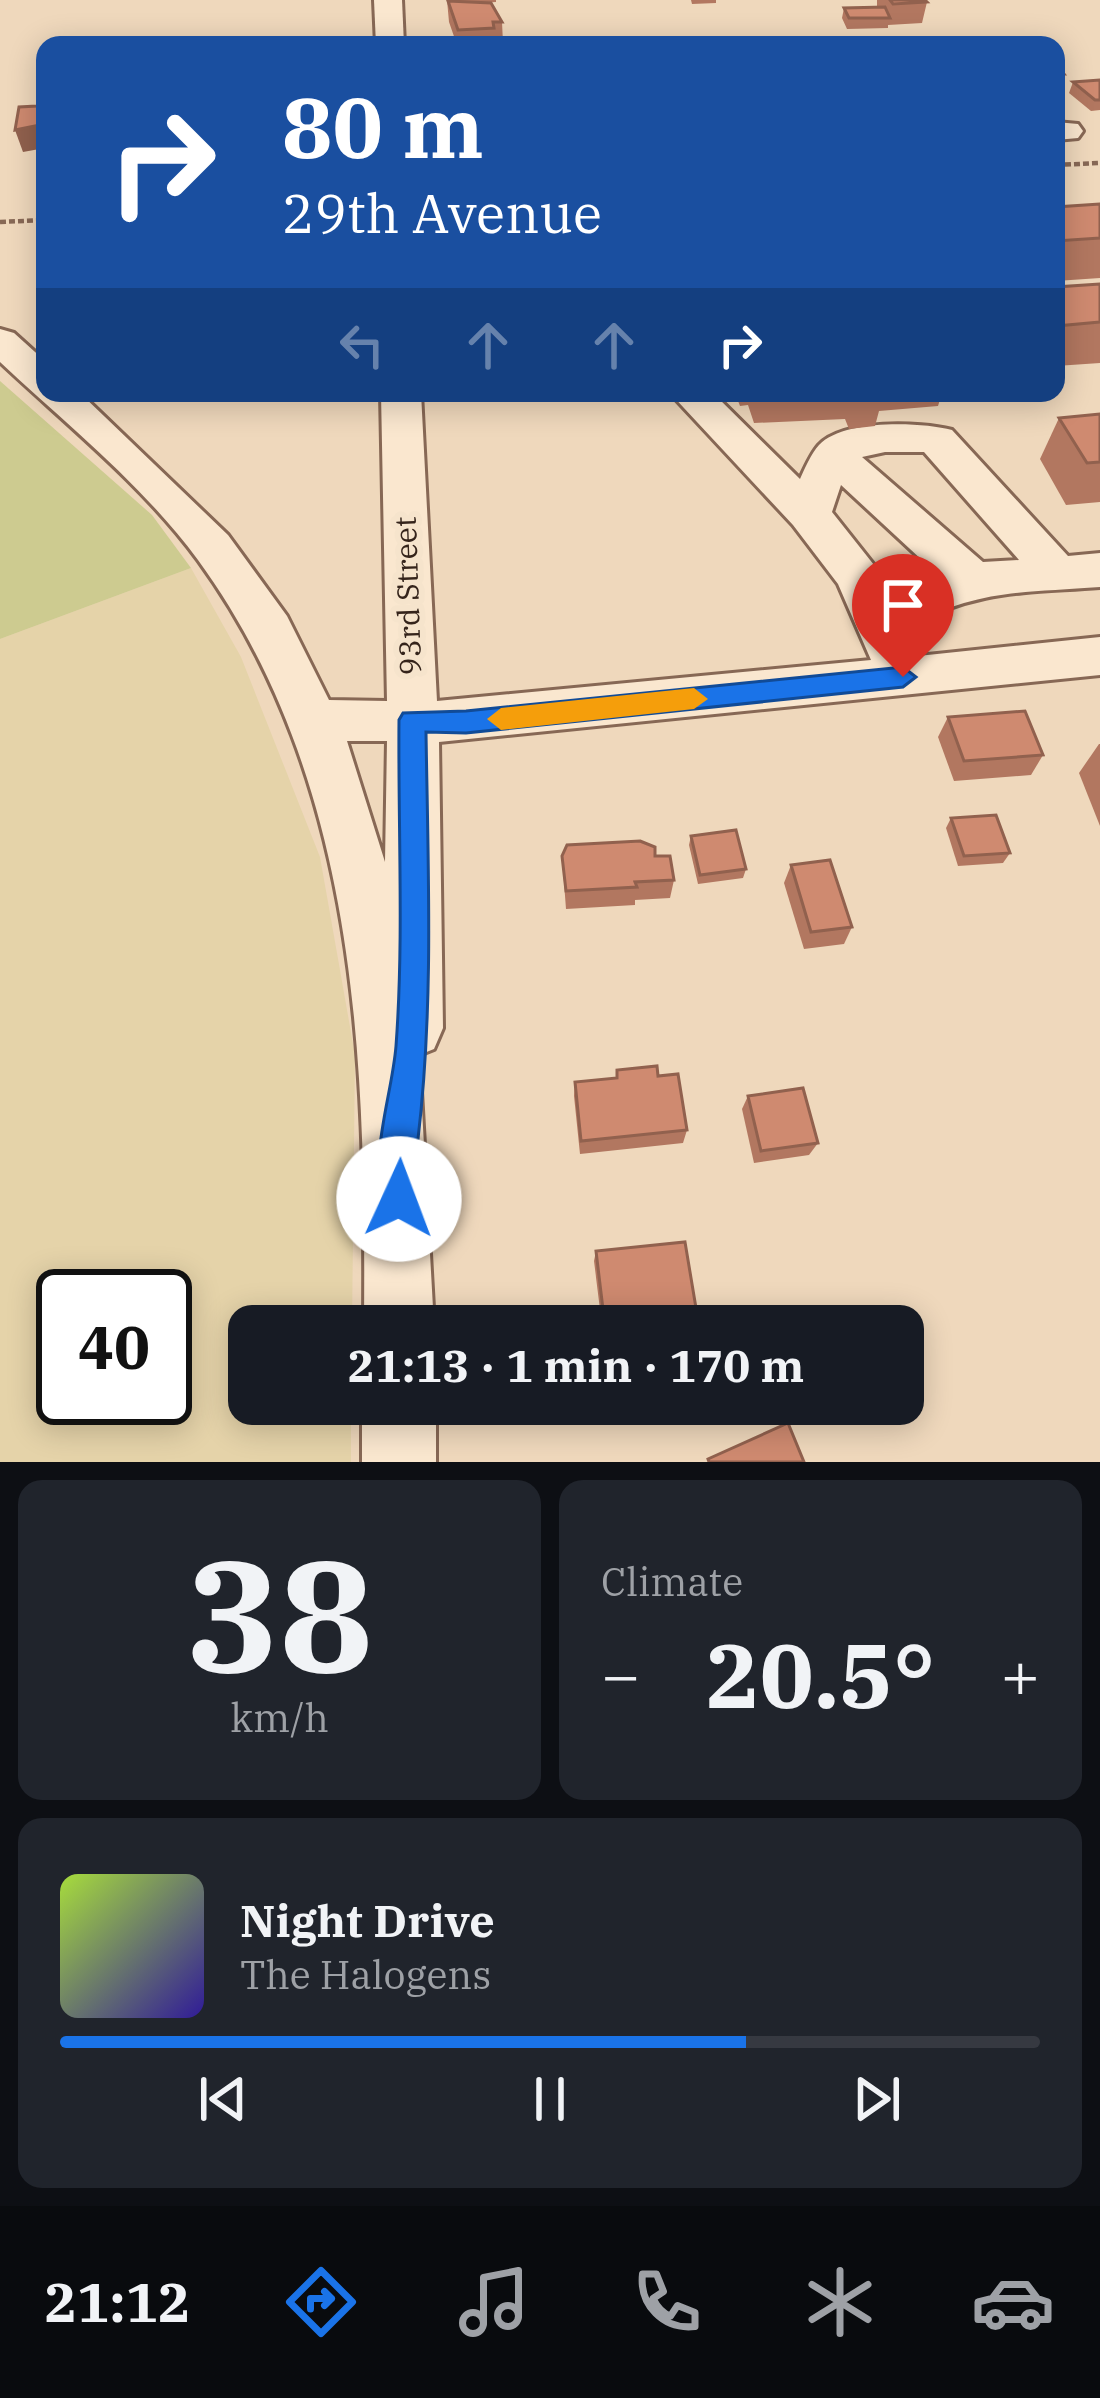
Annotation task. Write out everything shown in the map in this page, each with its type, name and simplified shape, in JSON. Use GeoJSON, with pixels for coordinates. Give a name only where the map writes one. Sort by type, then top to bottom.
{"type":"FeatureCollection","features":[{"type":"Feature","properties":{"kind":"street"},"geometry":{"type":"LineString","coordinates":[[388,0],[389,36]]}},
{"type":"Feature","properties":{"kind":"street"},"geometry":{"type":"LineString","coordinates":[[0,341],[36,374]]}},
{"type":"Feature","properties":{"kind":"street"},"geometry":{"type":"LineString","coordinates":[[65,402],[213,547],[280,654],[313,720],[361,860],[380,980],[399,1157],[399,1305]]}},
{"type":"Feature","properties":{"kind":"street","name":"93rd Street"},"geometry":{"type":"LineString","coordinates":[[399,1157],[412,1046],[413,720],[401,402]]}},
{"type":"Feature","properties":{"kind":"street"},"geometry":{"type":"LineString","coordinates":[[699,402],[809,514],[858,577],[903,677]]}},
{"type":"Feature","properties":{"kind":"street"},"geometry":{"type":"LineString","coordinates":[[809,514],[834,455],[846,446],[920,435],[937,440],[1079,571]]}},
{"type":"Feature","properties":{"kind":"street"},"geometry":{"type":"LineString","coordinates":[[834,455],[974,580]]}},
{"type":"Feature","properties":{"kind":"street"},"geometry":{"type":"LineString","coordinates":[[878,621],[932,593],[974,580],[1079,571]]}},
{"type":"Feature","properties":{"kind":"street"},"geometry":{"type":"LineString","coordinates":[[313,720],[466,722],[1100,656]]}},
{"type":"Feature","properties":{"kind":"street"},"geometry":{"type":"LineString","coordinates":[[399,1425],[399,1462]]}},
{"type":"Feature","properties":{"kind":"path"},"geometry":{"type":"LineString","coordinates":[[1065,165],[1100,163]]}},
{"type":"Feature","properties":{"kind":"path"},"geometry":{"type":"LineString","coordinates":[[0,222],[36,220]]}},
{"type":"Feature","properties":{"kind":"shaded area"},"geometry":{"type":"Polygon","coordinates":[[[0,381],[152,515],[191,568],[0,639],[0,381]]]}},
{"type":"Feature","properties":{"kind":"shaded area"},"geometry":{"type":"Polygon","coordinates":[[[191,568],[241,657],[320,857],[355,1055],[352,1305],[228,1305],[228,1425],[351,1425],[351,1462],[0,1462],[0,639],[191,568]]]}},
{"type":"Feature","properties":{"kind":"building"},"geometry":{"type":"Polygon","coordinates":[[[890,0],[925,0],[927,2],[893,4],[890,0]]]}},
{"type":"Feature","properties":{"kind":"building"},"geometry":{"type":"Polygon","coordinates":[[[448,1],[491,3],[502,22],[493,22],[494,28],[458,30],[448,1]]]}},
{"type":"Feature","properties":{"kind":"building"},"geometry":{"type":"Polygon","coordinates":[[[885,7],[890,18],[849,18],[844,8],[885,7]]]}},
{"type":"Feature","properties":{"kind":"building"},"geometry":{"type":"Polygon","coordinates":[[[1100,80],[1100,100],[1073,82],[1100,80]]]}},
{"type":"Feature","properties":{"kind":"building"},"geometry":{"type":"Polygon","coordinates":[[[36,106],[36,126],[15,130],[19,107],[36,106]]]}},
{"type":"Feature","properties":{"kind":"building"},"geometry":{"type":"Polygon","coordinates":[[[1100,204],[1100,238],[1065,240],[1065,206],[1100,204]]]}},
{"type":"Feature","properties":{"kind":"building"},"geometry":{"type":"Polygon","coordinates":[[[1100,284],[1100,322],[1065,325],[1065,286],[1100,284]]]}},
{"type":"Feature","properties":{"kind":"building"},"geometry":{"type":"Polygon","coordinates":[[[1100,414],[1100,462],[1087,463],[1059,418],[1100,414]]]}},
{"type":"Feature","properties":{"kind":"building"},"geometry":{"type":"Polygon","coordinates":[[[1025,711],[1043,755],[964,761],[948,717],[1025,711]]]}},
{"type":"Feature","properties":{"kind":"building"},"geometry":{"type":"Polygon","coordinates":[[[996,815],[1010,853],[964,856],[951,818],[996,815]]]}},
{"type":"Feature","properties":{"kind":"building"},"geometry":{"type":"Polygon","coordinates":[[[736,830],[746,869],[700,875],[691,836],[736,830]]]}},
{"type":"Feature","properties":{"kind":"building"},"geometry":{"type":"Polygon","coordinates":[[[640,841],[655,847],[655,856],[670,856],[674,880],[566,891],[562,856],[567,845],[640,841]]]}},
{"type":"Feature","properties":{"kind":"building"},"geometry":{"type":"Polygon","coordinates":[[[830,860],[852,927],[811,932],[791,865],[830,860]]]}},
{"type":"Feature","properties":{"kind":"building"},"geometry":{"type":"Polygon","coordinates":[[[657,1066],[658,1076],[678,1074],[687,1130],[581,1141],[575,1082],[617,1078],[617,1070],[657,1066]]]}},
{"type":"Feature","properties":{"kind":"building"},"geometry":{"type":"Polygon","coordinates":[[[803,1088],[818,1143],[761,1151],[748,1096],[803,1088]]]}},
{"type":"Feature","properties":{"kind":"building"},"geometry":{"type":"Polygon","coordinates":[[[685,1242],[696,1305],[602,1305],[596,1251],[685,1242]]]}},
{"type":"Feature","properties":{"kind":"building"},"geometry":{"type":"Polygon","coordinates":[[[789,1425],[804,1462],[709,1462],[789,1425]]]}},
{"type":"Feature","properties":{"kind":"slow traffic"},"geometry":{"type":"LineString","coordinates":[[501,719],[694,699]]}},
{"type":"Feature","properties":{"kind":"route"},"geometry":{"type":"LineString","coordinates":[[399,1199],[412,1046],[413,720],[466,722],[903,677]]}}]}
